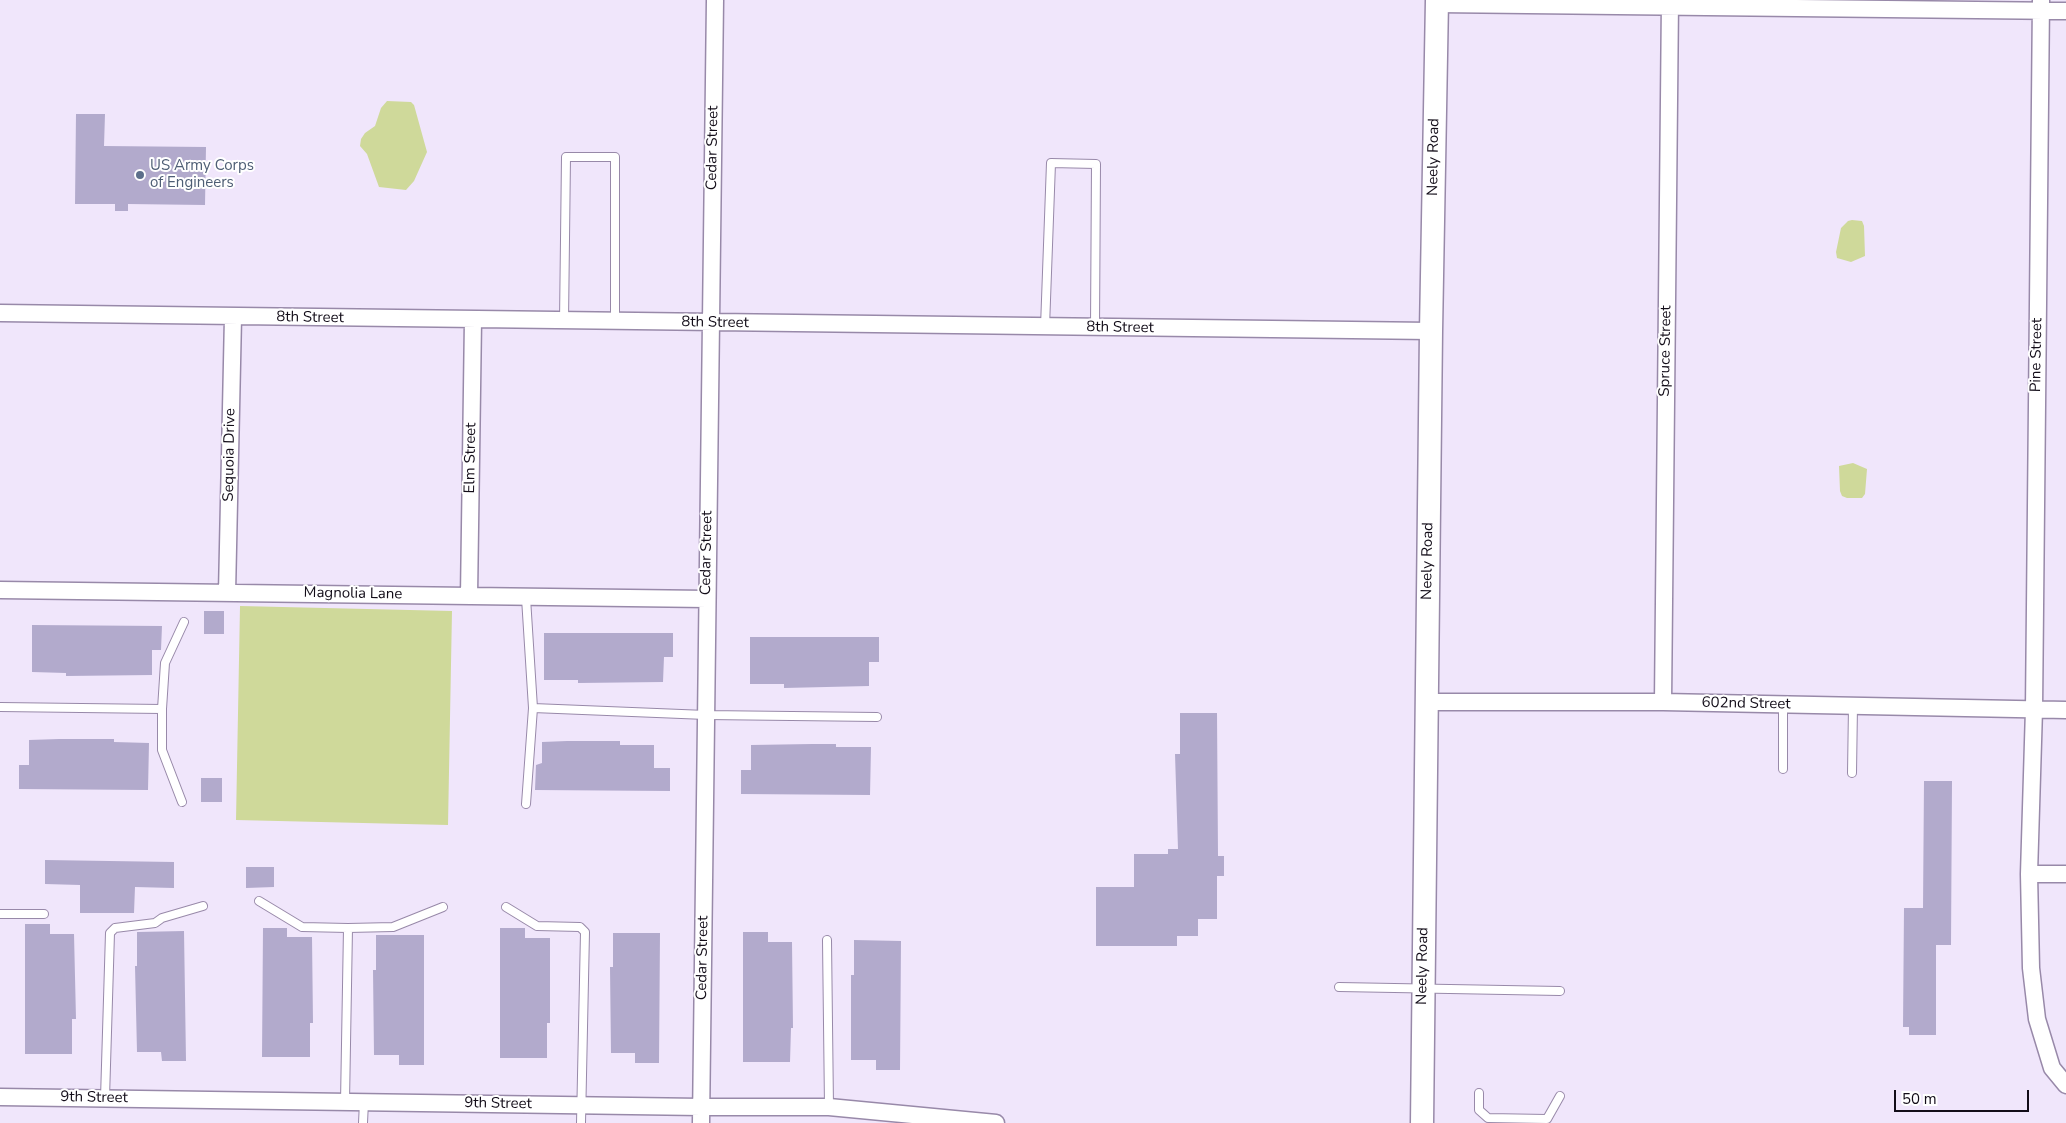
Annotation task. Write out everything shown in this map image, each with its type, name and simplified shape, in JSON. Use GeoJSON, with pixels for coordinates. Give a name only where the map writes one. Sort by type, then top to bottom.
{"type":"FeatureCollection","features":[{"type":"Feature","properties":{"kind":"street","name":"Cedar Street"},"geometry":{"type":"LineString","coordinates":[[701,1115],[716,0]]}},
{"type":"Feature","properties":{"kind":"street"},"geometry":{"type":"LineString","coordinates":[[1437,2],[2041,6],[2066,12]]}},
{"type":"Feature","properties":{"kind":"street","name":"Neely Road"},"geometry":{"type":"LineString","coordinates":[[1422,1123],[1426,702],[1437,2]]}},
{"type":"Feature","properties":{"kind":"street","name":"Spruce Street"},"geometry":{"type":"LineString","coordinates":[[1663,702],[1670,3]]}},
{"type":"Feature","properties":{"kind":"street","name":"Pine Street"},"geometry":{"type":"LineString","coordinates":[[2041,6],[2034,709],[2029,874],[2031,968],[2037,1019],[2052,1068],[2066,1085]]}},
{"type":"Feature","properties":{"kind":"street","name":"8th Street"},"geometry":{"type":"LineString","coordinates":[[0,313],[1431,332]]}},
{"type":"Feature","properties":{"kind":"street","name":"Sequoia Drive"},"geometry":{"type":"LineString","coordinates":[[227,593],[233,316]]}},
{"type":"Feature","properties":{"kind":"street","name":"Elm Street"},"geometry":{"type":"LineString","coordinates":[[469,596],[473,320]]}},
{"type":"Feature","properties":{"kind":"street","name":"Magnolia Lane"},"geometry":{"type":"LineString","coordinates":[[0,590],[707,599]]}},
{"type":"Feature","properties":{"kind":"street","name":"602nd Street"},"geometry":{"type":"LineString","coordinates":[[1426,702],[1663,702],[2066,710]]}},
{"type":"Feature","properties":{"kind":"street"},"geometry":{"type":"LineString","coordinates":[[2029,874],[2066,874]]}},
{"type":"Feature","properties":{"kind":"street","name":"9th Street"},"geometry":{"type":"LineString","coordinates":[[0,1097],[581,1105],[701,1115],[830,1107],[996,1123]]}},
{"type":"Feature","properties":{"kind":"lane"},"geometry":{"type":"LineString","coordinates":[[564,321],[566,157],[615,157],[615,322]]}},
{"type":"Feature","properties":{"kind":"lane"},"geometry":{"type":"LineString","coordinates":[[1045,327],[1051,163],[1096,164],[1095,327]]}},
{"type":"Feature","properties":{"kind":"lane"},"geometry":{"type":"LineString","coordinates":[[526,598],[533,708],[526,804]]}},
{"type":"Feature","properties":{"kind":"lane"},"geometry":{"type":"LineString","coordinates":[[182,802],[162,750],[162,709],[165,663],[184,622]]}},
{"type":"Feature","properties":{"kind":"lane"},"geometry":{"type":"LineString","coordinates":[[1783,705],[1783,769]]}},
{"type":"Feature","properties":{"kind":"lane"},"geometry":{"type":"LineString","coordinates":[[1852,773],[1853,706]]}},
{"type":"Feature","properties":{"kind":"lane"},"geometry":{"type":"LineString","coordinates":[[0,707],[162,709]]}},
{"type":"Feature","properties":{"kind":"lane"},"geometry":{"type":"LineString","coordinates":[[533,708],[706,715],[877,718]]}},
{"type":"Feature","properties":{"kind":"lane"},"geometry":{"type":"LineString","coordinates":[[259,901],[302,927],[393,927],[443,907]]}},
{"type":"Feature","properties":{"kind":"lane"},"geometry":{"type":"LineString","coordinates":[[105,1098],[110,932],[115,928],[155,923],[162,918],[203,906]]}},
{"type":"Feature","properties":{"kind":"lane"},"geometry":{"type":"LineString","coordinates":[[506,907],[537,926],[580,927],[585,932],[581,1123]]}},
{"type":"Feature","properties":{"kind":"lane"},"geometry":{"type":"LineString","coordinates":[[0,914],[44,914]]}},
{"type":"Feature","properties":{"kind":"lane"},"geometry":{"type":"LineString","coordinates":[[345,1102],[348,928]]}},
{"type":"Feature","properties":{"kind":"lane"},"geometry":{"type":"LineString","coordinates":[[827,940],[830,1107]]}},
{"type":"Feature","properties":{"kind":"lane"},"geometry":{"type":"LineString","coordinates":[[1339,988],[1560,991]]}},
{"type":"Feature","properties":{"kind":"lane"},"geometry":{"type":"LineString","coordinates":[[1479,1093],[1479,1110],[1488,1118],[1547,1119],[1560,1096]]}},
{"type":"Feature","properties":{"kind":"lane"},"geometry":{"type":"LineString","coordinates":[[363,1123],[364,1102]]}},
{"type":"Feature","properties":{"kind":"green space"},"geometry":{"type":"Polygon","coordinates":[[[387,101],[411,102],[414,105],[427,152],[414,181],[406,190],[379,187],[367,154],[360,146],[361,139],[365,133],[375,126],[381,108],[387,101]]]}},
{"type":"Feature","properties":{"kind":"green space"},"geometry":{"type":"Polygon","coordinates":[[[1848,221],[1862,221],[1864,226],[1865,256],[1851,262],[1837,258],[1836,252],[1841,228],[1848,221]]]}},
{"type":"Feature","properties":{"kind":"green space"},"geometry":{"type":"Polygon","coordinates":[[[1853,463],[1867,469],[1865,494],[1862,498],[1847,498],[1842,496],[1840,491],[1839,466],[1853,463]]]}},
{"type":"Feature","properties":{"kind":"green space"},"geometry":{"type":"Polygon","coordinates":[[[240,606],[452,611],[448,825],[236,820],[240,606]]]}},
{"type":"Feature","properties":{"kind":"building","name":"US Army Corps of Engineers"},"geometry":{"type":"Polygon","coordinates":[[[76,114],[105,114],[104,146],[206,147],[205,205],[128,204],[128,211],[115,211],[115,204],[75,204],[76,114]]]}},
{"type":"Feature","properties":{"kind":"building"},"geometry":{"type":"Polygon","coordinates":[[[204,611],[224,611],[224,634],[204,634],[204,611]]]}},
{"type":"Feature","properties":{"kind":"building"},"geometry":{"type":"Polygon","coordinates":[[[32,625],[162,626],[161,650],[152,650],[152,675],[66,676],[66,673],[32,672],[32,625]]]}},
{"type":"Feature","properties":{"kind":"building"},"geometry":{"type":"Polygon","coordinates":[[[544,633],[673,633],[673,657],[664,657],[663,682],[578,683],[578,680],[544,680],[544,633]]]}},
{"type":"Feature","properties":{"kind":"building"},"geometry":{"type":"Polygon","coordinates":[[[750,637],[879,637],[879,662],[869,662],[869,686],[784,688],[784,684],[750,684],[750,637]]]}},
{"type":"Feature","properties":{"kind":"building"},"geometry":{"type":"Polygon","coordinates":[[[1180,713],[1217,713],[1218,856],[1224,856],[1224,876],[1217,876],[1217,919],[1198,919],[1198,936],[1177,936],[1177,946],[1096,946],[1096,887],[1134,887],[1134,854],[1168,854],[1168,849],[1178,849],[1175,754],[1180,754],[1180,713]]]}},
{"type":"Feature","properties":{"kind":"building"},"geometry":{"type":"Polygon","coordinates":[[[114,739],[114,742],[149,743],[148,790],[19,789],[19,765],[29,765],[29,740],[114,739]]]}},
{"type":"Feature","properties":{"kind":"building"},"geometry":{"type":"Polygon","coordinates":[[[620,741],[620,745],[654,745],[654,768],[670,768],[670,791],[535,790],[536,765],[542,763],[542,742],[620,741]]]}},
{"type":"Feature","properties":{"kind":"building"},"geometry":{"type":"Polygon","coordinates":[[[836,744],[836,747],[871,747],[870,795],[741,794],[741,770],[751,770],[751,745],[836,744]]]}},
{"type":"Feature","properties":{"kind":"building"},"geometry":{"type":"Polygon","coordinates":[[[201,778],[222,778],[222,802],[201,802],[201,778]]]}},
{"type":"Feature","properties":{"kind":"building"},"geometry":{"type":"Polygon","coordinates":[[[1924,781],[1952,781],[1951,945],[1936,945],[1936,1035],[1909,1035],[1909,1027],[1903,1027],[1904,908],[1923,908],[1924,781]]]}},
{"type":"Feature","properties":{"kind":"building"},"geometry":{"type":"Polygon","coordinates":[[[45,860],[174,862],[174,888],[135,887],[134,913],[80,913],[80,885],[45,884],[45,860]]]}},
{"type":"Feature","properties":{"kind":"building"},"geometry":{"type":"Polygon","coordinates":[[[246,867],[274,867],[274,887],[246,888],[246,867]]]}},
{"type":"Feature","properties":{"kind":"building"},"geometry":{"type":"Polygon","coordinates":[[[25,924],[50,924],[50,934],[74,934],[76,1019],[72,1019],[72,1054],[25,1054],[25,924]]]}},
{"type":"Feature","properties":{"kind":"building"},"geometry":{"type":"Polygon","coordinates":[[[263,928],[287,928],[287,937],[312,937],[313,1023],[310,1023],[310,1057],[262,1057],[263,928]]]}},
{"type":"Feature","properties":{"kind":"building"},"geometry":{"type":"Polygon","coordinates":[[[500,928],[525,928],[525,938],[550,938],[550,1023],[547,1023],[547,1058],[500,1058],[500,928]]]}},
{"type":"Feature","properties":{"kind":"building"},"geometry":{"type":"Polygon","coordinates":[[[184,931],[186,1061],[162,1061],[161,1052],[137,1052],[135,966],[137,966],[137,932],[184,931]]]}},
{"type":"Feature","properties":{"kind":"building"},"geometry":{"type":"Polygon","coordinates":[[[743,932],[768,932],[768,942],[792,942],[793,1028],[791,1028],[790,1062],[743,1062],[743,932]]]}},
{"type":"Feature","properties":{"kind":"building"},"geometry":{"type":"Polygon","coordinates":[[[613,933],[660,933],[659,1063],[635,1063],[635,1053],[611,1053],[610,967],[613,967],[613,933]]]}},
{"type":"Feature","properties":{"kind":"building"},"geometry":{"type":"Polygon","coordinates":[[[376,935],[424,935],[424,1065],[399,1065],[399,1055],[374,1055],[373,970],[376,970],[376,935]]]}},
{"type":"Feature","properties":{"kind":"building"},"geometry":{"type":"Polygon","coordinates":[[[854,940],[901,941],[900,1070],[876,1070],[876,1060],[851,1060],[851,975],[854,975],[854,940]]]}},
{"type":"Feature","properties":{"kind":"place","name":"US Army Corps of Engineers"},"geometry":{"type":"Point","coordinates":[140,175]}}]}
